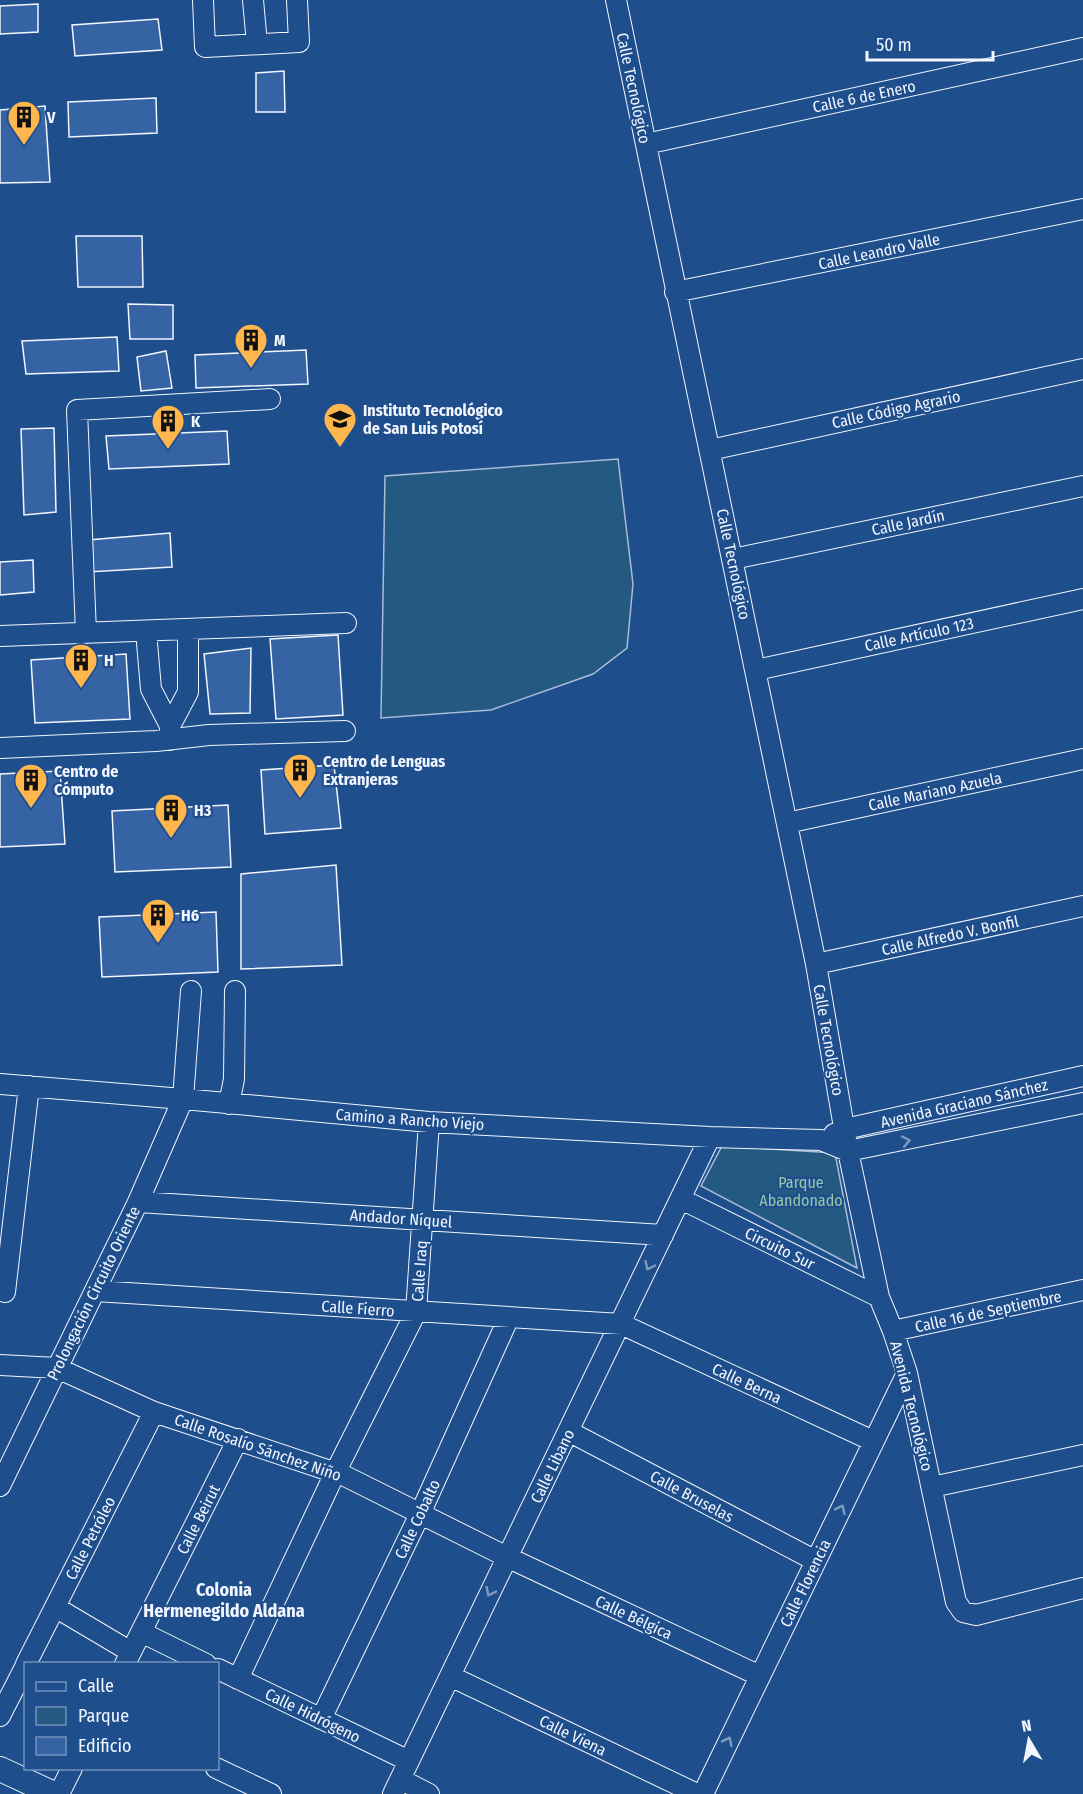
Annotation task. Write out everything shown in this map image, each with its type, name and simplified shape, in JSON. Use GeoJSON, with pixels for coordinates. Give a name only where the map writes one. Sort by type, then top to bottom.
{"type":"FeatureCollection","features":[{"type":"Feature","properties":{"kind":"main road"},"geometry":{"type":"LineString","coordinates":[[0,1769],[54,1794]]}},
{"type":"Feature","properties":{"kind":"street"},"geometry":{"type":"LineString","coordinates":[[203,0],[205,46],[299,42],[297,0]]}},
{"type":"Feature","properties":{"kind":"street"},"geometry":{"type":"LineString","coordinates":[[253,0],[257,44]]}},
{"type":"Feature","properties":{"kind":"street","name":"Calle Tecnológico"},"geometry":{"type":"LineString","coordinates":[[616,0],[816,964],[845,1129]]}},
{"type":"Feature","properties":{"kind":"street","name":"Calle 6 de Enero"},"geometry":{"type":"LineString","coordinates":[[646,144],[1083,48]]}},
{"type":"Feature","properties":{"kind":"street","name":"Calle Leandro Valle"},"geometry":{"type":"LineString","coordinates":[[675,292],[1083,209]]}},
{"type":"Feature","properties":{"kind":"street","name":"Calle Código Agrario"},"geometry":{"type":"LineString","coordinates":[[710,450],[1083,369]]}},
{"type":"Feature","properties":{"kind":"street"},"geometry":{"type":"LineString","coordinates":[[86,633],[77,410],[270,399]]}},
{"type":"Feature","properties":{"kind":"street","name":"Calle Jardín"},"geometry":{"type":"LineString","coordinates":[[733,559],[1083,486]]}},
{"type":"Feature","properties":{"kind":"street","name":"Calle Artículo 123"},"geometry":{"type":"LineString","coordinates":[[756,670],[1083,599]]}},
{"type":"Feature","properties":{"kind":"street"},"geometry":{"type":"LineString","coordinates":[[0,636],[346,623]]}},
{"type":"Feature","properties":{"kind":"street"},"geometry":{"type":"LineString","coordinates":[[170,733],[188,692],[188,629]]}},
{"type":"Feature","properties":{"kind":"street"},"geometry":{"type":"LineString","coordinates":[[146,631],[151,689],[170,733]]}},
{"type":"Feature","properties":{"kind":"street"},"geometry":{"type":"LineString","coordinates":[[0,748],[170,733],[209,735],[345,732]]}},
{"type":"Feature","properties":{"kind":"street","name":"Calle Mariano Azuela"},"geometry":{"type":"LineString","coordinates":[[787,823],[1083,759]]}},
{"type":"Feature","properties":{"kind":"street","name":"Calle Alfredo V. Bonfil"},"geometry":{"type":"LineString","coordinates":[[816,964],[1083,906]]}},
{"type":"Feature","properties":{"kind":"street","name":"Prolongación Circuito Oriente"},"geometry":{"type":"LineString","coordinates":[[0,1486],[138,1202],[183,1099],[192,990]]}},
{"type":"Feature","properties":{"kind":"street"},"geometry":{"type":"LineString","coordinates":[[229,1104],[234,1079],[236,991]]}},
{"type":"Feature","properties":{"kind":"street","name":"Avenida Graciano Sánchez"},"geometry":{"type":"LineString","coordinates":[[845,1129],[1083,1076]]}},
{"type":"Feature","properties":{"kind":"street","name":"Camino a Rancho Viejo"},"geometry":{"type":"LineString","coordinates":[[0,1084],[429,1122],[710,1137],[821,1140],[848,1151]]}},
{"type":"Feature","properties":{"kind":"street"},"geometry":{"type":"LineString","coordinates":[[5,1292],[29,1086]]}},
{"type":"Feature","properties":{"kind":"street","name":"Avenida Graciano Sánchez"},"geometry":{"type":"LineString","coordinates":[[848,1151],[1083,1103]]}},
{"type":"Feature","properties":{"kind":"street","name":"Calle Iraq"},"geometry":{"type":"LineString","coordinates":[[238,1679],[335,1473],[416,1311],[429,1122]]}},
{"type":"Feature","properties":{"kind":"street","name":"Camino a Rancho Viejo"},"geometry":{"type":"LineString","coordinates":[[821,1140],[845,1129]]}},
{"type":"Feature","properties":{"kind":"street","name":"Avenida Tecnológico"},"geometry":{"type":"LineString","coordinates":[[845,1129],[879,1297],[893,1331],[906,1373],[956,1602],[963,1612],[976,1615],[1083,1588]]}},
{"type":"Feature","properties":{"kind":"street","name":"Calle Libano"},"geometry":{"type":"LineString","coordinates":[[396,1787],[710,1137]]}},
{"type":"Feature","properties":{"kind":"street","name":"Circuito Sur"},"geometry":{"type":"LineString","coordinates":[[681,1199],[879,1297]]}},
{"type":"Feature","properties":{"kind":"street","name":"Andador Níquel"},"geometry":{"type":"LineString","coordinates":[[138,1202],[663,1235]]}},
{"type":"Feature","properties":{"kind":"street","name":"Calle 16 de Septiembre"},"geometry":{"type":"LineString","coordinates":[[893,1331],[1083,1290]]}},
{"type":"Feature","properties":{"kind":"street","name":"Calle Fierro"},"geometry":{"type":"LineString","coordinates":[[95,1291],[621,1324]]}},
{"type":"Feature","properties":{"kind":"street","name":"Calle Cobalto"},"geometry":{"type":"LineString","coordinates":[[321,1719],[420,1514],[508,1317]]}},
{"type":"Feature","properties":{"kind":"street","name":"Calle Berna"},"geometry":{"type":"LineString","coordinates":[[621,1324],[873,1441]]}},
{"type":"Feature","properties":{"kind":"street","name":"Calle Rosalío Sánchez Niño"},"geometry":{"type":"LineString","coordinates":[[0,1365],[57,1368],[154,1412],[335,1473],[507,1557]]}},
{"type":"Feature","properties":{"kind":"street","name":"Calle Florencia"},"geometry":{"type":"LineString","coordinates":[[703,1794],[906,1373]]}},
{"type":"Feature","properties":{"kind":"street","name":"Calle Petróleo"},"geometry":{"type":"LineString","coordinates":[[27,1662],[154,1412]]}},
{"type":"Feature","properties":{"kind":"street","name":"Calle Bruselas"},"geometry":{"type":"LineString","coordinates":[[568,1431],[816,1561]]}},
{"type":"Feature","properties":{"kind":"street","name":"Calle Beirut"},"geometry":{"type":"LineString","coordinates":[[128,1658],[238,1439]]}},
{"type":"Feature","properties":{"kind":"street"},"geometry":{"type":"LineString","coordinates":[[932,1487],[1083,1455]]}},
{"type":"Feature","properties":{"kind":"street","name":"Calle Bélgica"},"geometry":{"type":"LineString","coordinates":[[507,1557],[760,1676]]}},
{"type":"Feature","properties":{"kind":"street"},"geometry":{"type":"LineString","coordinates":[[55,1607],[128,1658]]}},
{"type":"Feature","properties":{"kind":"street"},"geometry":{"type":"LineString","coordinates":[[141,1632],[202,1662]]}},
{"type":"Feature","properties":{"kind":"street","name":"Calle Petróleo"},"geometry":{"type":"LineString","coordinates":[[0,1716],[24,1668]]}},
{"type":"Feature","properties":{"kind":"street","name":"Calle Hidrógeno"},"geometry":{"type":"LineString","coordinates":[[219,1670],[409,1761]]}},
{"type":"Feature","properties":{"kind":"street","name":"Calle Viena"},"geometry":{"type":"LineString","coordinates":[[450,1676],[697,1794]]}},
{"type":"Feature","properties":{"kind":"street"},"geometry":{"type":"LineString","coordinates":[[219,1769],[271,1794]]}},
{"type":"Feature","properties":{"kind":"street"},"geometry":{"type":"LineString","coordinates":[[59,1794],[71,1770]]}},
{"type":"Feature","properties":{"kind":"street"},"geometry":{"type":"LineString","coordinates":[[396,1787],[429,1794]]}},
{"type":"Feature","properties":{"kind":"green space"},"geometry":{"type":"Polygon","coordinates":[[[618,459],[633,584],[627,648],[593,674],[491,710],[381,718],[385,476],[618,459]]]}},
{"type":"Feature","properties":{"kind":"green space","name":"Parque Abandonado"},"geometry":{"type":"Polygon","coordinates":[[[722,1146],[835,1153],[857,1268],[701,1186],[722,1146]]]}},
{"type":"Feature","properties":{"kind":"building"},"geometry":{"type":"Polygon","coordinates":[[[38,4],[38,32],[0,34],[0,6],[38,4]]]}},
{"type":"Feature","properties":{"kind":"building"},"geometry":{"type":"Polygon","coordinates":[[[158,19],[162,50],[75,56],[72,25],[158,19]]]}},
{"type":"Feature","properties":{"kind":"building"},"geometry":{"type":"Polygon","coordinates":[[[284,71],[285,112],[256,112],[256,73],[284,71]]]}},
{"type":"Feature","properties":{"kind":"building"},"geometry":{"type":"Polygon","coordinates":[[[156,98],[157,133],[69,137],[68,102],[156,98]]]}},
{"type":"Feature","properties":{"kind":"building","name":"V"},"geometry":{"type":"Polygon","coordinates":[[[45,106],[50,182],[0,183],[0,110],[45,106]]]}},
{"type":"Feature","properties":{"kind":"building"},"geometry":{"type":"Polygon","coordinates":[[[76,236],[142,236],[143,287],[78,287],[76,236]]]}},
{"type":"Feature","properties":{"kind":"building"},"geometry":{"type":"Polygon","coordinates":[[[128,304],[173,305],[173,339],[130,339],[128,304]]]}},
{"type":"Feature","properties":{"kind":"building"},"geometry":{"type":"Polygon","coordinates":[[[117,337],[119,371],[26,374],[22,341],[117,337]]]}},
{"type":"Feature","properties":{"kind":"building","name":"M"},"geometry":{"type":"Polygon","coordinates":[[[306,350],[308,384],[196,388],[195,355],[306,350]]]}},
{"type":"Feature","properties":{"kind":"building"},"geometry":{"type":"Polygon","coordinates":[[[166,351],[172,388],[141,391],[137,357],[166,351]]]}},
{"type":"Feature","properties":{"kind":"building"},"geometry":{"type":"Polygon","coordinates":[[[54,428],[56,512],[24,515],[21,429],[54,428]]]}},
{"type":"Feature","properties":{"kind":"building","name":"K"},"geometry":{"type":"Polygon","coordinates":[[[227,431],[229,464],[109,469],[106,436],[227,431]]]}},
{"type":"Feature","properties":{"kind":"building"},"geometry":{"type":"Polygon","coordinates":[[[170,533],[172,567],[88,572],[88,540],[170,533]]]}},
{"type":"Feature","properties":{"kind":"building"},"geometry":{"type":"Polygon","coordinates":[[[33,560],[34,592],[0,595],[0,562],[33,560]]]}},
{"type":"Feature","properties":{"kind":"building"},"geometry":{"type":"Polygon","coordinates":[[[338,635],[343,715],[276,719],[270,639],[338,635]]]}},
{"type":"Feature","properties":{"kind":"building"},"geometry":{"type":"Polygon","coordinates":[[[251,648],[250,713],[210,714],[204,654],[251,648]]]}},
{"type":"Feature","properties":{"kind":"building","name":"H"},"geometry":{"type":"Polygon","coordinates":[[[126,654],[130,719],[35,723],[31,660],[126,654]]]}},
{"type":"Feature","properties":{"kind":"building","name":"Centro de Lenguas Extranjeras"},"geometry":{"type":"Polygon","coordinates":[[[334,765],[341,828],[265,834],[261,770],[334,765]]]}},
{"type":"Feature","properties":{"kind":"building","name":"Centro de Cómputo"},"geometry":{"type":"Polygon","coordinates":[[[60,771],[65,844],[0,847],[0,774],[60,771]]]}},
{"type":"Feature","properties":{"kind":"building","name":"H3"},"geometry":{"type":"Polygon","coordinates":[[[228,805],[231,867],[115,872],[112,811],[228,805]]]}},
{"type":"Feature","properties":{"kind":"building"},"geometry":{"type":"Polygon","coordinates":[[[336,865],[342,965],[241,969],[241,874],[336,865]]]}},
{"type":"Feature","properties":{"kind":"building","name":"H6"},"geometry":{"type":"Polygon","coordinates":[[[216,912],[218,972],[102,977],[99,917],[216,912]]]}},
{"type":"Feature","properties":{"kind":"place","name":"V"},"geometry":{"type":"Point","coordinates":[24,146]}},
{"type":"Feature","properties":{"kind":"place","name":"M"},"geometry":{"type":"Point","coordinates":[251,369]}},
{"type":"Feature","properties":{"kind":"place","name":"Instituto Tecnológico de San Luis Potosí"},"geometry":{"type":"Point","coordinates":[340,448]}},
{"type":"Feature","properties":{"kind":"place","name":"K"},"geometry":{"type":"Point","coordinates":[168,450]}},
{"type":"Feature","properties":{"kind":"place","name":"H"},"geometry":{"type":"Point","coordinates":[81,689]}},
{"type":"Feature","properties":{"kind":"place","name":"Centro de Lenguas Extranjeras"},"geometry":{"type":"Point","coordinates":[300,799]}},
{"type":"Feature","properties":{"kind":"place","name":"Centro de Cómputo"},"geometry":{"type":"Point","coordinates":[31,809]}},
{"type":"Feature","properties":{"kind":"place","name":"H3"},"geometry":{"type":"Point","coordinates":[171,839]}},
{"type":"Feature","properties":{"kind":"place","name":"H6"},"geometry":{"type":"Point","coordinates":[158,944]}},
{"type":"Feature","properties":{"kind":"district","name":"Colonia Hermenegildo Aldana"},"geometry":{"type":"Point","coordinates":[224,1600]}}]}
